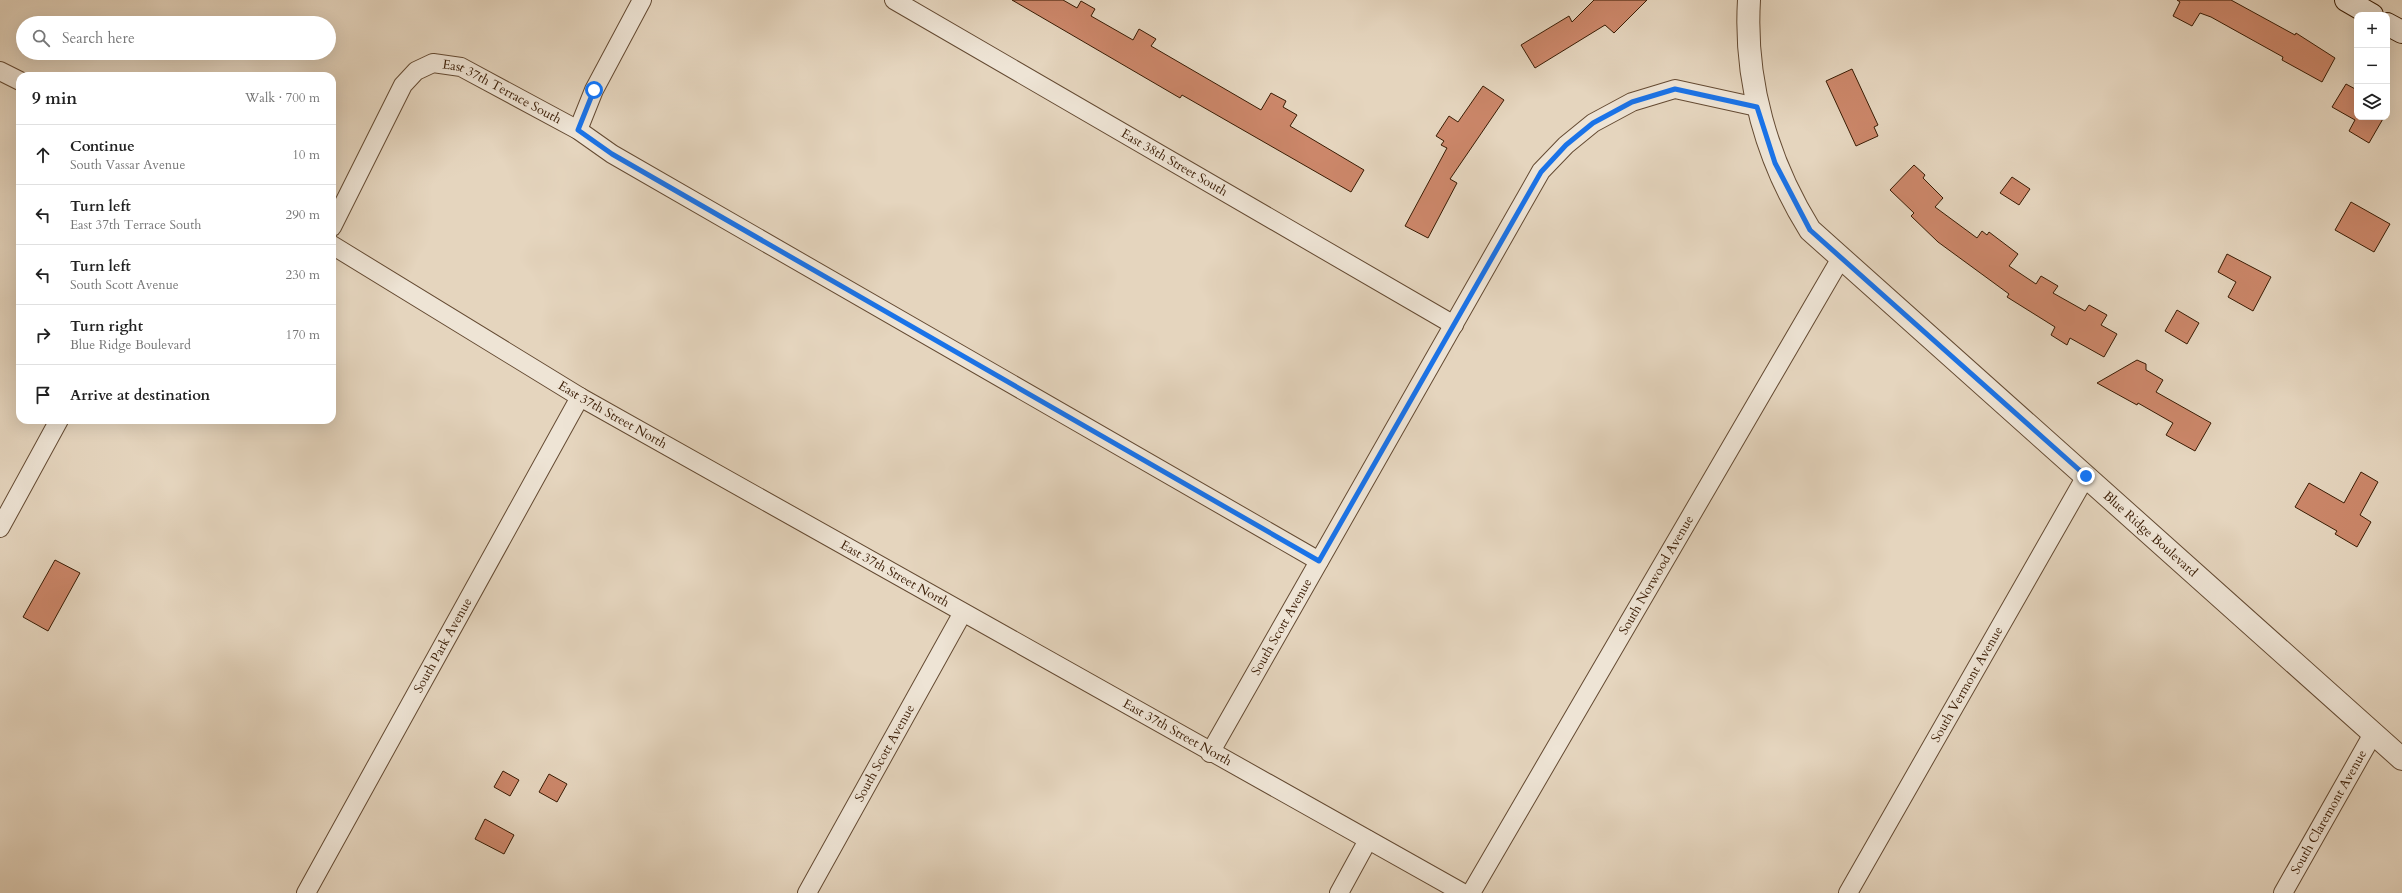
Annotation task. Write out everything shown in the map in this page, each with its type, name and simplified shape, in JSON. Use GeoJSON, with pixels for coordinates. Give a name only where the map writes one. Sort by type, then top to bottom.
{"type":"FeatureCollection","features":[{"type":"Feature","properties":{"kind":"street"},"geometry":{"type":"LineString","coordinates":[[578,130],[594,90],[642,0]]}},
{"type":"Feature","properties":{"kind":"street","name":"East 38th Street South"},"geometry":{"type":"LineString","coordinates":[[894,0],[1454,325]]}},
{"type":"Feature","properties":{"kind":"street","name":"Blue Ridge Boulevard"},"geometry":{"type":"LineString","coordinates":[[1749,0],[1747,30],[1757,107],[1775,163],[1799,212],[1810,230],[2374,732],[2402,759]]}},
{"type":"Feature","properties":{"kind":"street"},"geometry":{"type":"LineString","coordinates":[[2346,0],[2367,12]]}},
{"type":"Feature","properties":{"kind":"street"},"geometry":{"type":"LineString","coordinates":[[2390,26],[2402,32]]}},
{"type":"Feature","properties":{"kind":"street","name":"East 37th Terrace South"},"geometry":{"type":"LineString","coordinates":[[336,219],[403,85],[416,71],[433,64],[461,67],[578,130],[612,154],[1319,561]]}},
{"type":"Feature","properties":{"kind":"street"},"geometry":{"type":"LineString","coordinates":[[0,71],[16,79]]}},
{"type":"Feature","properties":{"kind":"street","name":"South Scott Avenue"},"geometry":{"type":"LineString","coordinates":[[1210,753],[1541,172],[1566,145],[1593,123],[1632,102],[1675,89],[1757,107]]}},
{"type":"Feature","properties":{"kind":"street","name":"East 37th Street North"},"geometry":{"type":"LineString","coordinates":[[336,247],[580,397],[962,614],[1463,893]]}},
{"type":"Feature","properties":{"kind":"street","name":"South Norwood Avenue"},"geometry":{"type":"LineString","coordinates":[[1471,893],[1841,258]]}},
{"type":"Feature","properties":{"kind":"street","name":"South Park Avenue"},"geometry":{"type":"LineString","coordinates":[[306,893],[580,397]]}},
{"type":"Feature","properties":{"kind":"street"},"geometry":{"type":"LineString","coordinates":[[0,528],[57,424]]}},
{"type":"Feature","properties":{"kind":"street","name":"South Vermont Avenue"},"geometry":{"type":"LineString","coordinates":[[1848,893],[2086,476]]}},
{"type":"Feature","properties":{"kind":"street","name":"South Scott Avenue"},"geometry":{"type":"LineString","coordinates":[[807,893],[962,614]]}},
{"type":"Feature","properties":{"kind":"street","name":"South Claremont Avenue"},"geometry":{"type":"LineString","coordinates":[[2283,893],[2374,732]]}},
{"type":"Feature","properties":{"kind":"street"},"geometry":{"type":"LineString","coordinates":[[1339,893],[1368,840]]}},
{"type":"Feature","properties":{"kind":"building"},"geometry":{"type":"Polygon","coordinates":[[[1012,0],[1063,0],[1077,8],[1081,1],[1095,9],[1091,16],[1133,40],[1139,29],[1156,39],[1151,46],[1261,110],[1271,93],[1286,101],[1283,107],[1297,115],[1290,126],[1364,170],[1351,192],[1182,95],[1180,98],[1012,0]]]}},
{"type":"Feature","properties":{"kind":"building"},"geometry":{"type":"Polygon","coordinates":[[[1594,0],[1647,0],[1614,33],[1605,25],[1535,68],[1521,45],[1569,16],[1572,22],[1594,0]]]}},
{"type":"Feature","properties":{"kind":"building"},"geometry":{"type":"Polygon","coordinates":[[[2177,0],[2231,0],[2295,35],[2296,33],[2335,58],[2322,82],[2282,60],[2283,57],[2211,17],[2200,13],[2192,26],[2173,16],[2180,2],[2177,0]]]}},
{"type":"Feature","properties":{"kind":"building"},"geometry":{"type":"Polygon","coordinates":[[[1852,69],[1878,125],[1874,127],[1878,136],[1856,146],[1826,81],[1852,69]]]}},
{"type":"Feature","properties":{"kind":"building"},"geometry":{"type":"Polygon","coordinates":[[[2346,84],[2354,88],[2354,119],[2332,107],[2346,84]]]}},
{"type":"Feature","properties":{"kind":"building"},"geometry":{"type":"Polygon","coordinates":[[[1483,86],[1504,100],[1450,179],[1457,183],[1428,238],[1405,226],[1447,148],[1441,145],[1444,141],[1436,136],[1449,116],[1458,122],[1483,86]]]}},
{"type":"Feature","properties":{"kind":"building"},"geometry":{"type":"Polygon","coordinates":[[[2355,120],[2382,120],[2369,143],[2349,131],[2355,120]]]}},
{"type":"Feature","properties":{"kind":"building"},"geometry":{"type":"Polygon","coordinates":[[[1914,165],[1925,175],[1923,178],[1943,198],[1935,207],[1977,238],[1982,231],[1987,235],[1989,232],[2018,254],[2009,266],[2036,284],[2041,276],[2058,286],[2053,293],[2085,311],[2089,305],[2107,315],[2101,325],[2117,334],[2104,357],[2070,338],[2067,345],[2051,335],[2055,327],[2007,297],[2009,294],[1938,242],[1911,216],[1914,213],[1890,190],[1914,165]]]}},
{"type":"Feature","properties":{"kind":"building"},"geometry":{"type":"Polygon","coordinates":[[[2012,177],[2030,189],[2019,205],[2000,193],[2012,177]]]}},
{"type":"Feature","properties":{"kind":"building"},"geometry":{"type":"Polygon","coordinates":[[[2351,202],[2390,224],[2374,252],[2335,230],[2351,202]]]}},
{"type":"Feature","properties":{"kind":"building"},"geometry":{"type":"Polygon","coordinates":[[[2227,254],[2271,277],[2253,311],[2228,297],[2236,282],[2218,272],[2227,254]]]}},
{"type":"Feature","properties":{"kind":"building"},"geometry":{"type":"Polygon","coordinates":[[[2177,310],[2199,323],[2187,344],[2165,331],[2177,310]]]}},
{"type":"Feature","properties":{"kind":"building"},"geometry":{"type":"Polygon","coordinates":[[[2137,360],[2146,364],[2146,370],[2163,380],[2156,392],[2211,423],[2195,451],[2166,435],[2173,423],[2138,403],[2137,405],[2097,383],[2137,360]]]}},
{"type":"Feature","properties":{"kind":"building"},"geometry":{"type":"Polygon","coordinates":[[[2361,472],[2378,482],[2360,515],[2371,522],[2357,547],[2335,534],[2337,531],[2295,507],[2309,483],[2344,503],[2361,472]]]}},
{"type":"Feature","properties":{"kind":"building"},"geometry":{"type":"Polygon","coordinates":[[[55,560],[80,573],[48,631],[23,617],[55,560]]]}},
{"type":"Feature","properties":{"kind":"building"},"geometry":{"type":"Polygon","coordinates":[[[503,771],[519,780],[510,796],[494,787],[503,771]]]}},
{"type":"Feature","properties":{"kind":"building"},"geometry":{"type":"Polygon","coordinates":[[[549,774],[567,784],[557,802],[539,792],[549,774]]]}},
{"type":"Feature","properties":{"kind":"building"},"geometry":{"type":"Polygon","coordinates":[[[485,819],[514,835],[504,854],[475,839],[485,819]]]}},
{"type":"Feature","properties":{"kind":"route"},"geometry":{"type":"LineString","coordinates":[[594,90],[578,130],[612,154],[1319,561],[1541,172],[1566,145],[1593,123],[1632,102],[1675,89],[1757,107],[1775,163],[1799,212],[1810,230],[2086,476]]}}]}
